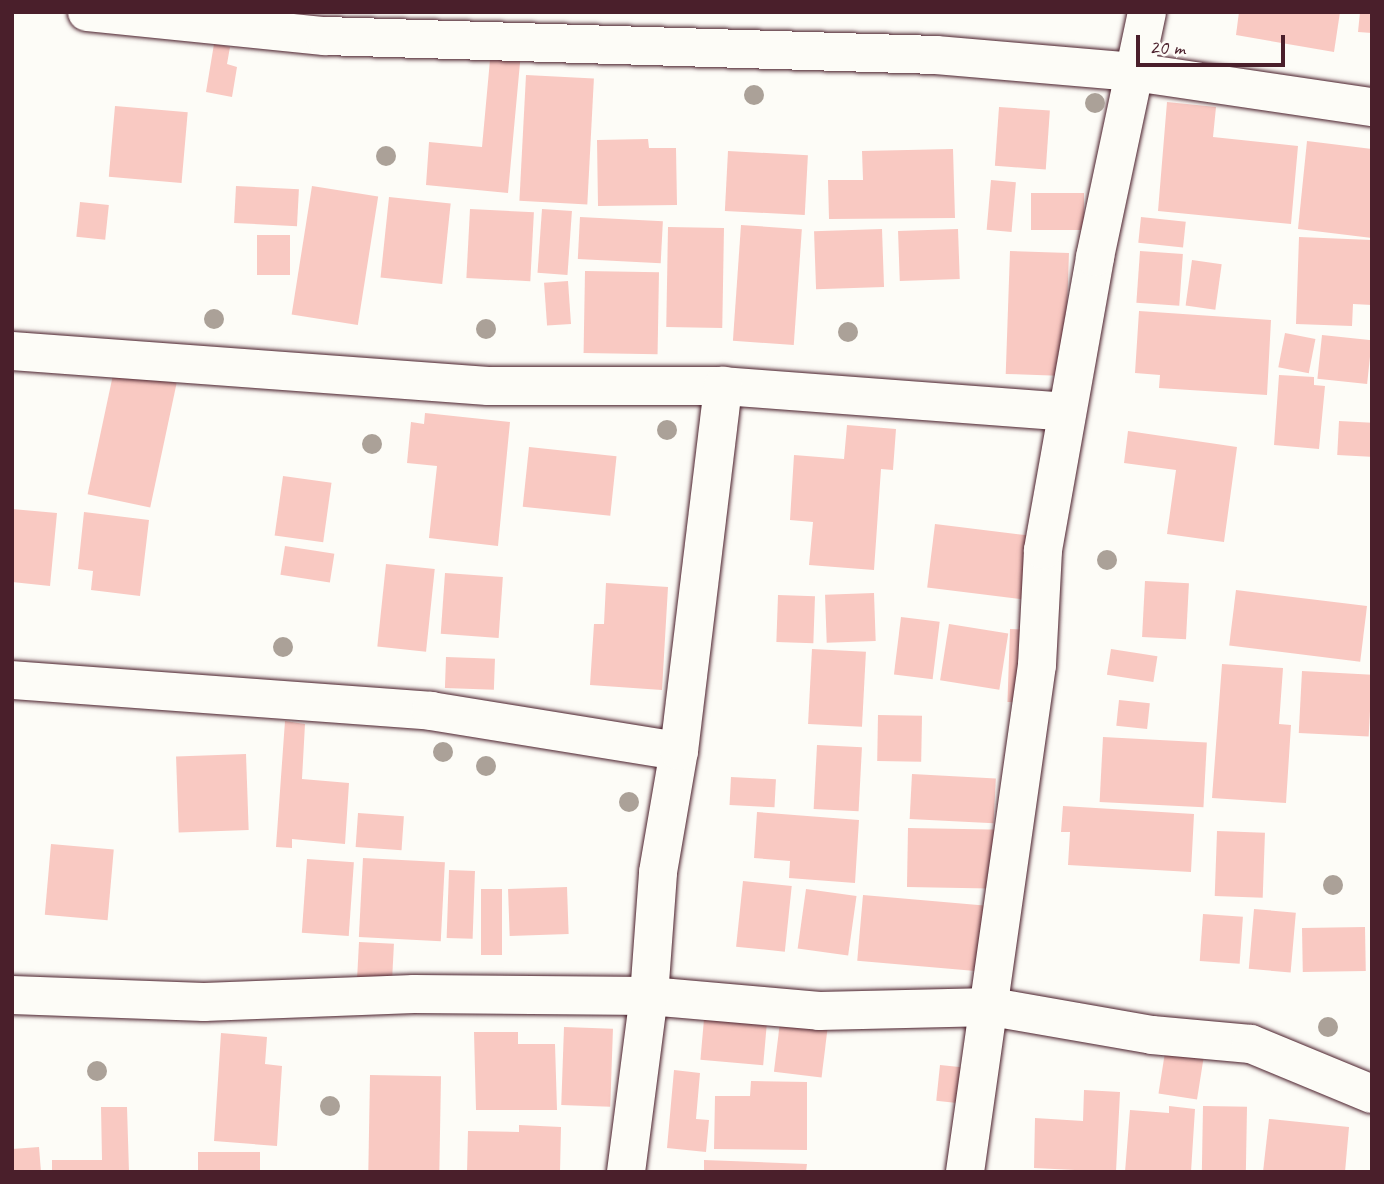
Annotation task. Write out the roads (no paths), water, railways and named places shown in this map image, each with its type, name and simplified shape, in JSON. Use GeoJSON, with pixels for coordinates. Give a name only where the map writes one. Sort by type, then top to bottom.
{"type":"FeatureCollection","features":[{"type":"Feature","properties":{"kind":"street"},"geometry":{"type":"LineString","coordinates":[[87,12],[325,36],[936,55],[1134,72],[1372,107]]}},
{"type":"Feature","properties":{"kind":"street"},"geometry":{"type":"LineString","coordinates":[[965,1172],[992,1007],[1037,665],[1042,550],[1065,412],[1147,12]]}},
{"type":"Feature","properties":{"kind":"street"},"geometry":{"type":"LineString","coordinates":[[12,351],[488,386],[723,386],[1065,412]]}},
{"type":"Feature","properties":{"kind":"street"},"geometry":{"type":"LineString","coordinates":[[626,1172],[649,996],[658,872],[679,751],[723,386]]}},
{"type":"Feature","properties":{"kind":"street"},"geometry":{"type":"LineString","coordinates":[[12,680],[431,711],[679,751]]}},
{"type":"Feature","properties":{"kind":"street"},"geometry":{"type":"LineString","coordinates":[[12,995],[204,1002],[414,994],[649,996],[819,1011],[992,1007],[1152,1035],[1251,1044],[1372,1094]]}}]}
